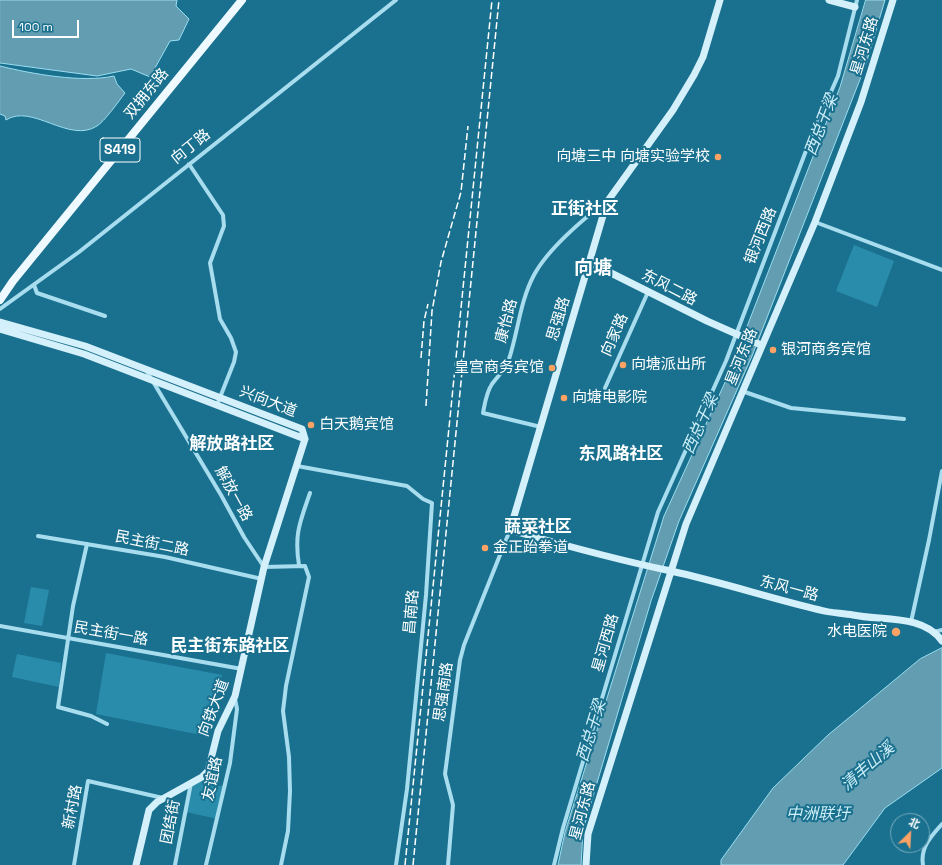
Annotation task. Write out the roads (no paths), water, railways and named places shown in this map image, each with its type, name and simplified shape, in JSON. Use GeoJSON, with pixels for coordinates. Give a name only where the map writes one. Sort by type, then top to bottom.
{"type":"FeatureCollection","features":[{"type":"Feature","properties":{"kind":"main road","name":"双拥东路"},"geometry":{"type":"LineString","coordinates":[[0,300],[18,275],[242,0]]}},
{"type":"Feature","properties":{"kind":"street","name":"向丁路"},"geometry":{"type":"LineString","coordinates":[[0,309],[79,252],[396,0]]}},
{"type":"Feature","properties":{"kind":"street","name":"思强路"},"geometry":{"type":"LineString","coordinates":[[510,530],[607,202],[673,110],[694,75],[705,52],[720,0]]}},
{"type":"Feature","properties":{"kind":"street"},"geometry":{"type":"LineString","coordinates":[[829,0],[856,4]]}},
{"type":"Feature","properties":{"kind":"street","name":"星河东路"},"geometry":{"type":"LineString","coordinates":[[586,865],[588,834],[666,570],[742,391],[760,344],[815,222],[861,102],[893,0]]}},
{"type":"Feature","properties":{"kind":"street","name":"银河西路"},"geometry":{"type":"LineString","coordinates":[[674,476],[726,361],[812,135],[838,76],[856,4]]}},
{"type":"Feature","properties":{"kind":"street"},"geometry":{"type":"LineString","coordinates":[[188,164],[223,215],[224,226],[210,263],[220,320],[231,338],[236,352],[234,362],[217,405]]}},
{"type":"Feature","properties":{"kind":"street","name":"康怡路"},"geometry":{"type":"LineString","coordinates":[[541,427],[483,413],[486,395],[509,361],[521,313],[534,275],[544,260],[563,240],[589,215],[607,202]]}},
{"type":"Feature","properties":{"kind":"street"},"geometry":{"type":"LineString","coordinates":[[815,222],[942,270]]}},
{"type":"Feature","properties":{"kind":"street","name":"东风二路"},"geometry":{"type":"LineString","coordinates":[[589,262],[736,335],[760,344]]}},
{"type":"Feature","properties":{"kind":"street"},"geometry":{"type":"LineString","coordinates":[[34,285],[37,293],[105,316]]}},
{"type":"Feature","properties":{"kind":"street","name":"向家路"},"geometry":{"type":"LineString","coordinates":[[605,388],[648,292]]}},
{"type":"Feature","properties":{"kind":"street","name":"兴向大道"},"geometry":{"type":"LineString","coordinates":[[0,322],[85,346],[146,369],[302,429],[305,439]]}},
{"type":"Feature","properties":{"kind":"street","name":"兴向大道"},"geometry":{"type":"LineString","coordinates":[[0,329],[84,354],[305,439]]}},
{"type":"Feature","properties":{"kind":"street","name":"解放一路"},"geometry":{"type":"LineString","coordinates":[[146,369],[221,495],[244,537],[264,567]]}},
{"type":"Feature","properties":{"kind":"street"},"geometry":{"type":"LineString","coordinates":[[742,391],[791,408],[904,419]]}},
{"type":"Feature","properties":{"kind":"street","name":"向铁大道"},"geometry":{"type":"LineString","coordinates":[[136,865],[148,810],[156,802],[202,777],[208,771],[218,731],[235,696],[264,567],[305,439]]}},
{"type":"Feature","properties":{"kind":"street","name":"昌南路"},"geometry":{"type":"LineString","coordinates":[[297,466],[408,486],[423,499],[432,503],[426,595],[408,781],[396,865]]}},
{"type":"Feature","properties":{"kind":"street"},"geometry":{"type":"LineString","coordinates":[[911,622],[942,472]]}},
{"type":"Feature","properties":{"kind":"street","name":"星河西路"},"geometry":{"type":"LineString","coordinates":[[554,865],[563,828],[641,566],[658,512],[674,476]]}},
{"type":"Feature","properties":{"kind":"street"},"geometry":{"type":"LineString","coordinates":[[299,565],[296,546],[297,534],[310,493]]}},
{"type":"Feature","properties":{"kind":"street"},"geometry":{"type":"LineString","coordinates":[[510,530],[641,566]]}},
{"type":"Feature","properties":{"kind":"street","name":"思强南路"},"geometry":{"type":"LineString","coordinates":[[448,865],[453,805],[445,774],[460,660],[464,646],[510,530]]}},
{"type":"Feature","properties":{"kind":"street","name":"民主街二路"},"geometry":{"type":"LineString","coordinates":[[38,536],[165,557],[262,579]]}},
{"type":"Feature","properties":{"kind":"street"},"geometry":{"type":"LineString","coordinates":[[87,544],[68,638],[58,707],[91,716],[107,724]]}},
{"type":"Feature","properties":{"kind":"street"},"geometry":{"type":"LineString","coordinates":[[264,567],[305,566],[309,576],[285,693],[283,711],[289,757],[290,791],[288,832],[281,865]]}},
{"type":"Feature","properties":{"kind":"street","name":"东风一路"},"geometry":{"type":"LineString","coordinates":[[641,566],[650,566],[822,611],[865,618],[911,622],[928,627],[939,635]]}},
{"type":"Feature","properties":{"kind":"street","name":"民主街一路"},"geometry":{"type":"LineString","coordinates":[[0,626],[242,668]]}},
{"type":"Feature","properties":{"kind":"street","name":"友谊路"},"geometry":{"type":"LineString","coordinates":[[206,865],[233,742],[237,709],[235,696]]}},
{"type":"Feature","properties":{"kind":"street","name":"新村路"},"geometry":{"type":"LineString","coordinates":[[74,865],[88,781],[164,798]]}},
{"type":"Feature","properties":{"kind":"street","name":"团结街"},"geometry":{"type":"LineString","coordinates":[[175,865],[191,783]]}},
{"type":"Feature","properties":{"kind":"street"},"geometry":{"type":"LineString","coordinates":[[923,865],[922,856],[925,845],[942,824]]}},
{"type":"Feature","properties":{"kind":"water"},"geometry":{"type":"Polygon","coordinates":[[[0,0],[177,0],[176,6],[189,19],[179,40],[170,41],[150,77],[131,69],[97,76],[0,63],[0,0]]]}},
{"type":"Feature","properties":{"kind":"water"},"geometry":{"type":"Polygon","coordinates":[[[866,0],[885,0],[866,64],[752,356],[679,521],[651,601],[583,830],[581,865],[558,865],[565,832],[664,516],[727,378],[840,87],[866,0]]]}},
{"type":"Feature","properties":{"kind":"water"},"geometry":{"type":"Polygon","coordinates":[[[0,66],[57,77],[87,79],[114,76],[117,84],[125,93],[100,124],[86,130],[63,128],[27,116],[16,116],[6,120],[5,116],[0,114],[0,66]]]}},
{"type":"Feature","properties":{"kind":"water","name":"中洲联圩"},"geometry":{"type":"Polygon","coordinates":[[[942,648],[942,768],[885,808],[843,865],[721,865],[721,860],[773,788],[828,735],[920,659],[942,648]]]}},
{"type":"Feature","properties":{"kind":"railway"},"geometry":{"type":"LineString","coordinates":[[405,865],[492,0]]}},
{"type":"Feature","properties":{"kind":"railway"},"geometry":{"type":"LineString","coordinates":[[413,865],[499,0]]}},
{"type":"Feature","properties":{"kind":"railway"},"geometry":{"type":"LineString","coordinates":[[426,406],[432,311],[441,262],[461,192],[468,126]]}},
{"type":"Feature","properties":{"kind":"railway"},"geometry":{"type":"LineString","coordinates":[[421,358],[424,321],[428,304]]}},
{"type":"Feature","properties":{"kind":"place","name":"向塘三中 向塘实验学校"},"geometry":{"type":"Point","coordinates":[718,157]}},
{"type":"Feature","properties":{"kind":"place","name":"银河商务宾馆"},"geometry":{"type":"Point","coordinates":[773,350]}},
{"type":"Feature","properties":{"kind":"place","name":"向塘派出所"},"geometry":{"type":"Point","coordinates":[623,365]}},
{"type":"Feature","properties":{"kind":"place","name":"皇宫商务宾馆"},"geometry":{"type":"Point","coordinates":[552,368]}},
{"type":"Feature","properties":{"kind":"place","name":"向塘电影院"},"geometry":{"type":"Point","coordinates":[564,398]}},
{"type":"Feature","properties":{"kind":"place","name":"白天鹅宾馆"},"geometry":{"type":"Point","coordinates":[311,425]}},
{"type":"Feature","properties":{"kind":"place","name":"金正跆拳道"},"geometry":{"type":"Point","coordinates":[485,548]}},
{"type":"Feature","properties":{"kind":"place","name":"水电医院"},"geometry":{"type":"Point","coordinates":[896,632]}},
{"type":"Feature","properties":{"kind":"district","name":"正街社区"},"geometry":{"type":"Point","coordinates":[585,209]}},
{"type":"Feature","properties":{"kind":"district","name":"向塘"},"geometry":{"type":"Point","coordinates":[593,269]}},
{"type":"Feature","properties":{"kind":"district","name":"解放路社区"},"geometry":{"type":"Point","coordinates":[232,444]}},
{"type":"Feature","properties":{"kind":"district","name":"东风路社区"},"geometry":{"type":"Point","coordinates":[621,454]}},
{"type":"Feature","properties":{"kind":"district","name":"蔬菜社区"},"geometry":{"type":"Point","coordinates":[538,527]}},
{"type":"Feature","properties":{"kind":"district","name":"民主街东路社区"},"geometry":{"type":"Point","coordinates":[230,646]}},
{"type":"Feature","properties":{"kind":"water label","name":"西总干梁"},"geometry":{"type":"Point","coordinates":[822,125]}},
{"type":"Feature","properties":{"kind":"water label","name":"西总干梁"},"geometry":{"type":"Point","coordinates":[701,424]}},
{"type":"Feature","properties":{"kind":"water label","name":"西总干梁"},"geometry":{"type":"Point","coordinates":[592,731]}},
{"type":"Feature","properties":{"kind":"water label","name":"清丰山溪"},"geometry":{"type":"Point","coordinates":[868,767]}}]}
